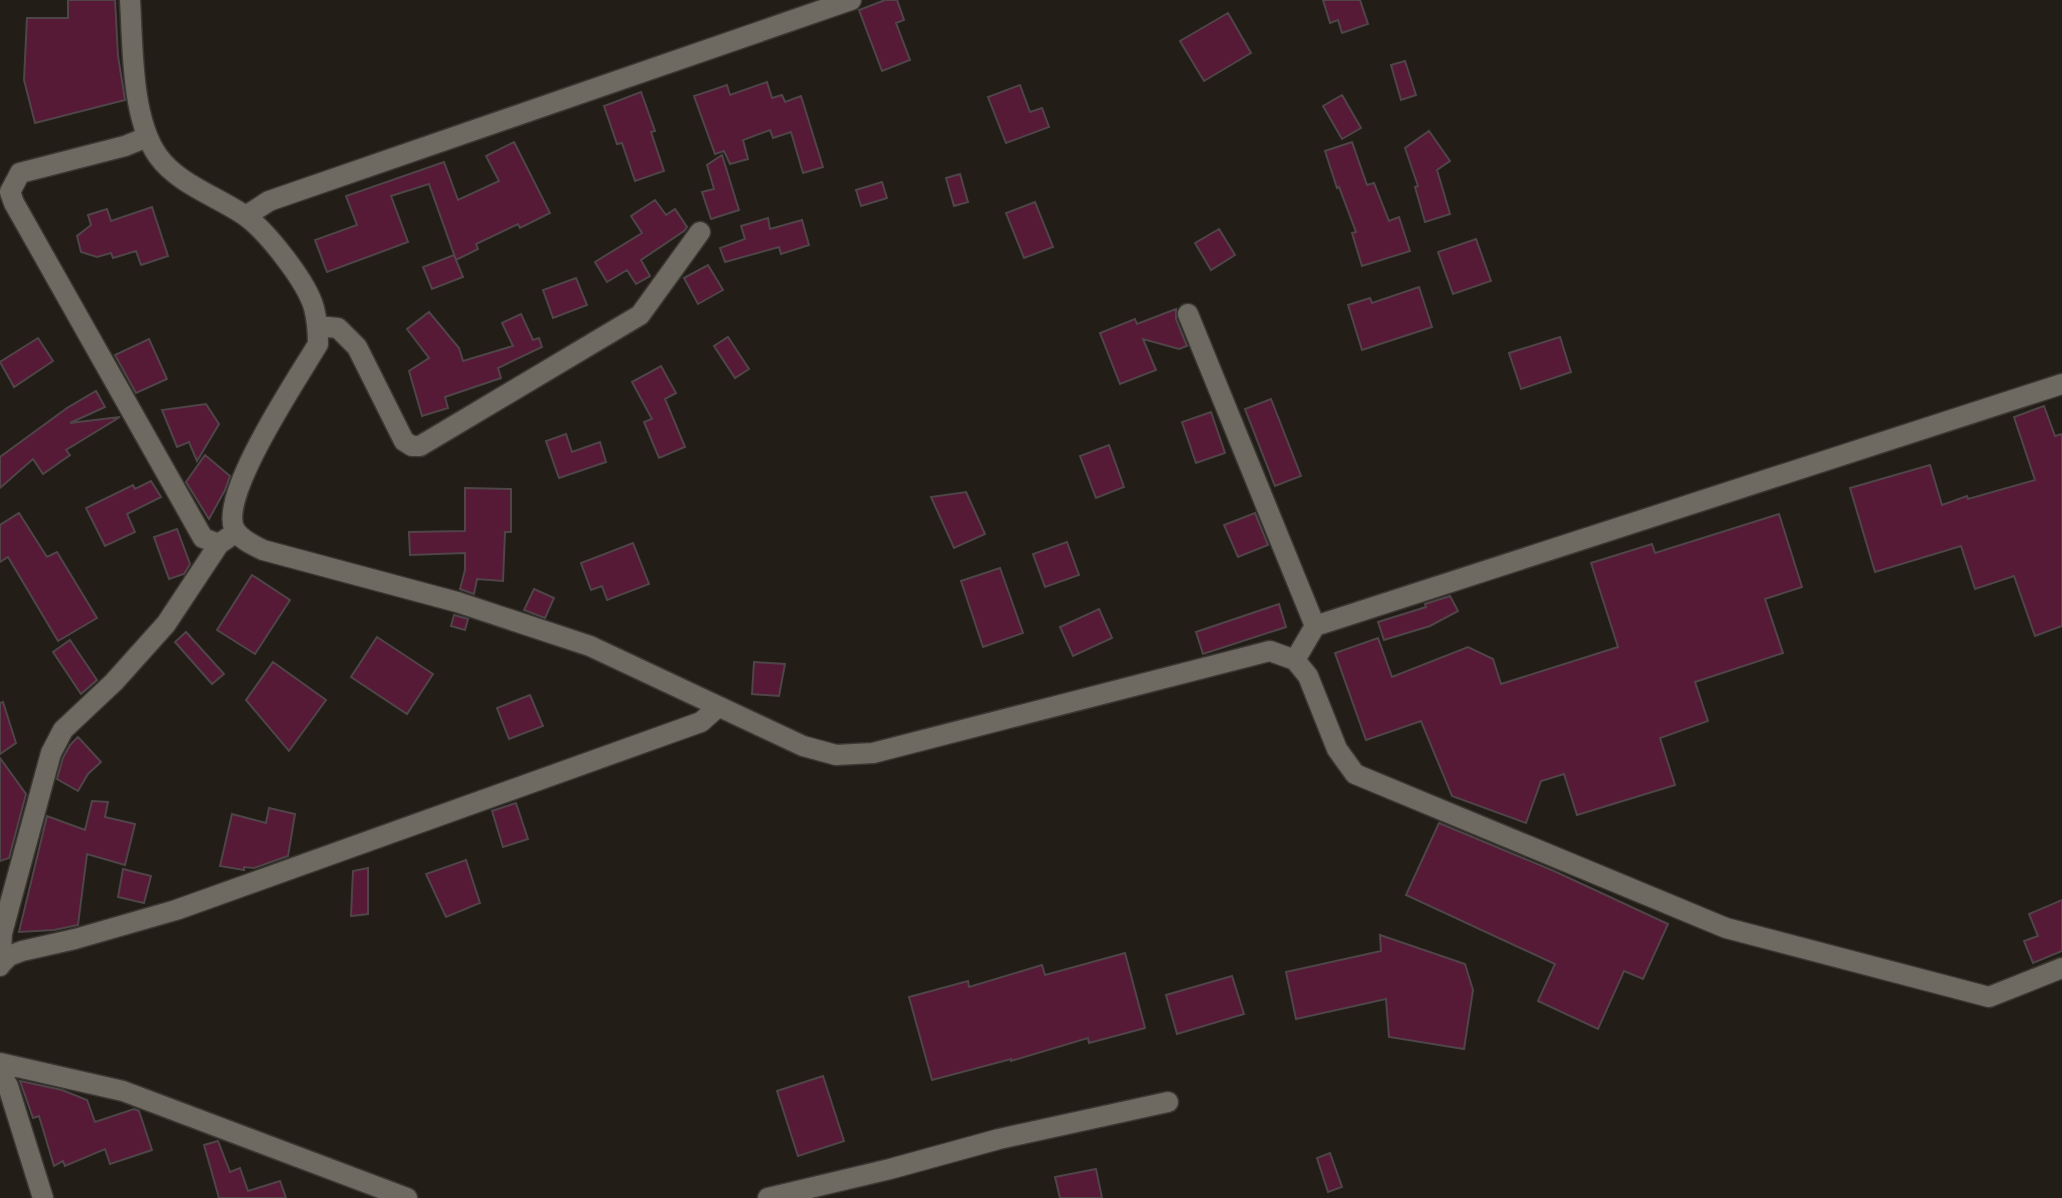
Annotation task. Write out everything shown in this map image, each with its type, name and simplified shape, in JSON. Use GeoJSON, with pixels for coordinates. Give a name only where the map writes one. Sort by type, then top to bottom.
{"type":"FeatureCollection","features":[{"type":"Feature","properties":{"kind":"street"},"geometry":{"type":"LineString","coordinates":[[0,966],[2,933],[51,753],[63,730],[114,682],[166,624],[227,538],[239,488],[260,441],[318,344],[313,305],[297,276],[264,232],[246,216],[174,174],[158,157],[147,137],[135,87],[130,0]]}},
{"type":"Feature","properties":{"kind":"street"},"geometry":{"type":"LineString","coordinates":[[246,216],[269,201],[851,0]]}},
{"type":"Feature","properties":{"kind":"street"},"geometry":{"type":"LineString","coordinates":[[147,137],[125,146],[20,173],[10,192],[203,538],[246,542],[263,550],[457,602],[590,646],[803,746],[836,755],[873,753],[1270,651],[1295,660],[1308,676],[1337,749],[1355,774],[1726,928],[1989,997],[2062,968]]}},
{"type":"Feature","properties":{"kind":"street"},"geometry":{"type":"LineString","coordinates":[[317,326],[338,328],[357,347],[404,441],[420,446],[640,315],[700,232]]}},
{"type":"Feature","properties":{"kind":"street"},"geometry":{"type":"LineString","coordinates":[[1188,314],[1315,626]]}},
{"type":"Feature","properties":{"kind":"street"},"geometry":{"type":"LineString","coordinates":[[1295,660],[1315,626],[2062,384]]}},
{"type":"Feature","properties":{"kind":"street"},"geometry":{"type":"LineString","coordinates":[[0,966],[9,956],[22,951],[176,910],[701,722],[718,707]]}},
{"type":"Feature","properties":{"kind":"street"},"geometry":{"type":"LineString","coordinates":[[0,1063],[123,1091],[407,1198]]}},
{"type":"Feature","properties":{"kind":"street"},"geometry":{"type":"LineString","coordinates":[[0,1073],[8,1086],[43,1198]]}},
{"type":"Feature","properties":{"kind":"street"},"geometry":{"type":"LineString","coordinates":[[768,1198],[999,1139],[1168,1102]]}},
{"type":"Feature","properties":{"kind":"building"},"geometry":{"type":"Polygon","coordinates":[[[68,0],[115,0],[118,56],[125,100],[35,123],[24,80],[27,18],[68,18],[68,0]]]}},
{"type":"Feature","properties":{"kind":"building"},"geometry":{"type":"Polygon","coordinates":[[[885,0],[897,0],[904,20],[896,23],[910,60],[882,71],[859,10],[885,0]]]}},
{"type":"Feature","properties":{"kind":"building"},"geometry":{"type":"Polygon","coordinates":[[[1323,0],[1360,0],[1368,24],[1342,33],[1338,20],[1330,23],[1323,0]]]}},
{"type":"Feature","properties":{"kind":"building"},"geometry":{"type":"Polygon","coordinates":[[[1228,13],[1251,53],[1204,81],[1180,41],[1228,13]]]}},
{"type":"Feature","properties":{"kind":"building"},"geometry":{"type":"Polygon","coordinates":[[[1405,61],[1416,95],[1401,100],[1391,65],[1405,61]]]}},
{"type":"Feature","properties":{"kind":"building"},"geometry":{"type":"Polygon","coordinates":[[[767,82],[772,98],[782,95],[785,102],[801,96],[823,167],[803,173],[791,132],[773,138],[770,130],[743,140],[748,159],[730,164],[724,151],[715,154],[694,96],[727,85],[730,95],[767,82]]]}},
{"type":"Feature","properties":{"kind":"building"},"geometry":{"type":"Polygon","coordinates":[[[1020,85],[1030,112],[1042,108],[1049,127],[1006,143],[988,97],[1020,85]]]}},
{"type":"Feature","properties":{"kind":"building"},"geometry":{"type":"Polygon","coordinates":[[[641,92],[655,131],[651,132],[664,171],[635,181],[622,143],[617,144],[604,106],[641,92]]]}},
{"type":"Feature","properties":{"kind":"building"},"geometry":{"type":"Polygon","coordinates":[[[1342,95],[1361,128],[1342,139],[1323,106],[1342,95]]]}},
{"type":"Feature","properties":{"kind":"building"},"geometry":{"type":"Polygon","coordinates":[[[1429,131],[1450,161],[1437,170],[1450,214],[1425,222],[1415,187],[1418,186],[1405,148],[1429,131]]]}},
{"type":"Feature","properties":{"kind":"building"},"geometry":{"type":"Polygon","coordinates":[[[514,142],[550,213],[476,244],[478,249],[456,260],[429,184],[391,196],[408,242],[327,272],[315,240],[357,225],[346,196],[444,162],[458,200],[499,181],[486,156],[514,142]]]}},
{"type":"Feature","properties":{"kind":"building"},"geometry":{"type":"Polygon","coordinates":[[[1352,142],[1367,185],[1374,183],[1389,221],[1399,217],[1410,251],[1362,266],[1352,233],[1356,232],[1325,151],[1352,142]]]}},
{"type":"Feature","properties":{"kind":"building"},"geometry":{"type":"Polygon","coordinates":[[[722,155],[739,210],[711,219],[702,192],[714,189],[707,165],[722,155]]]}},
{"type":"Feature","properties":{"kind":"building"},"geometry":{"type":"Polygon","coordinates":[[[960,174],[968,202],[954,206],[946,178],[960,174]]]}},
{"type":"Feature","properties":{"kind":"building"},"geometry":{"type":"Polygon","coordinates":[[[882,182],[887,198],[861,206],[856,190],[882,182]]]}},
{"type":"Feature","properties":{"kind":"building"},"geometry":{"type":"Polygon","coordinates":[[[655,200],[666,215],[675,209],[687,227],[641,260],[650,276],[636,284],[627,270],[607,282],[595,262],[642,233],[631,216],[655,200]]]}},
{"type":"Feature","properties":{"kind":"building"},"geometry":{"type":"Polygon","coordinates":[[[1035,202],[1053,247],[1024,258],[1006,213],[1035,202]]]}},
{"type":"Feature","properties":{"kind":"building"},"geometry":{"type":"Polygon","coordinates":[[[152,207],[168,256],[141,265],[136,251],[113,258],[111,253],[97,257],[81,252],[77,236],[91,225],[88,215],[107,209],[111,221],[152,207]]]}},
{"type":"Feature","properties":{"kind":"building"},"geometry":{"type":"Polygon","coordinates":[[[768,218],[770,229],[802,220],[809,245],[781,254],[779,247],[725,262],[720,248],[745,239],[741,226],[768,218]]]}},
{"type":"Feature","properties":{"kind":"building"},"geometry":{"type":"Polygon","coordinates":[[[1219,229],[1235,255],[1211,270],[1195,243],[1219,229]]]}},
{"type":"Feature","properties":{"kind":"building"},"geometry":{"type":"Polygon","coordinates":[[[1476,239],[1491,281],[1453,294],[1438,252],[1476,239]]]}},
{"type":"Feature","properties":{"kind":"building"},"geometry":{"type":"Polygon","coordinates":[[[454,255],[463,277],[432,289],[423,267],[454,255]]]}},
{"type":"Feature","properties":{"kind":"building"},"geometry":{"type":"Polygon","coordinates":[[[708,265],[723,290],[698,304],[684,278],[708,265]]]}},
{"type":"Feature","properties":{"kind":"building"},"geometry":{"type":"Polygon","coordinates":[[[576,278],[587,305],[553,318],[543,290],[576,278]]]}},
{"type":"Feature","properties":{"kind":"building"},"geometry":{"type":"Polygon","coordinates":[[[1419,287],[1432,327],[1362,350],[1348,305],[1370,298],[1372,303],[1419,287]]]}},
{"type":"Feature","properties":{"kind":"building"},"geometry":{"type":"Polygon","coordinates":[[[1176,309],[1176,319],[1187,346],[1179,349],[1143,339],[1156,370],[1120,384],[1100,333],[1135,319],[1137,324],[1176,309]]]}},
{"type":"Feature","properties":{"kind":"building"},"geometry":{"type":"Polygon","coordinates":[[[429,312],[459,348],[463,361],[513,346],[502,323],[521,314],[533,340],[539,338],[542,347],[498,368],[501,378],[445,397],[448,408],[422,416],[409,371],[429,358],[407,329],[429,312]]]}},
{"type":"Feature","properties":{"kind":"building"},"geometry":{"type":"Polygon","coordinates":[[[728,337],[749,369],[735,378],[714,346],[728,337]]]}},
{"type":"Feature","properties":{"kind":"building"},"geometry":{"type":"Polygon","coordinates":[[[1560,337],[1571,372],[1521,389],[1509,353],[1560,337]]]}},
{"type":"Feature","properties":{"kind":"building"},"geometry":{"type":"Polygon","coordinates":[[[38,338],[53,361],[14,387],[0,362],[38,338]]]}},
{"type":"Feature","properties":{"kind":"building"},"geometry":{"type":"Polygon","coordinates":[[[149,339],[167,379],[136,393],[115,355],[149,339]]]}},
{"type":"Feature","properties":{"kind":"building"},"geometry":{"type":"Polygon","coordinates":[[[661,366],[676,393],[665,399],[685,447],[659,458],[644,422],[652,419],[632,382],[661,366]]]}},
{"type":"Feature","properties":{"kind":"building"},"geometry":{"type":"Polygon","coordinates":[[[96,391],[105,407],[70,423],[120,417],[66,450],[70,455],[43,474],[33,459],[0,488],[0,457],[67,408],[96,391]]]}},
{"type":"Feature","properties":{"kind":"building"},"geometry":{"type":"Polygon","coordinates":[[[1271,399],[1301,476],[1275,486],[1245,409],[1271,399]]]}},
{"type":"Feature","properties":{"kind":"building"},"geometry":{"type":"Polygon","coordinates":[[[206,404],[219,424],[197,461],[189,442],[177,447],[162,410],[206,404]]]}},
{"type":"Feature","properties":{"kind":"building"},"geometry":{"type":"Polygon","coordinates":[[[2044,406],[2055,436],[2062,434],[2062,626],[2035,636],[2014,576],[1975,589],[1961,546],[1875,572],[1850,488],[1930,465],[1942,505],[2035,480],[2014,417],[2044,406]]]}},
{"type":"Feature","properties":{"kind":"building"},"geometry":{"type":"Polygon","coordinates":[[[1211,412],[1225,453],[1196,463],[1182,422],[1211,412]]]}},
{"type":"Feature","properties":{"kind":"building"},"geometry":{"type":"Polygon","coordinates":[[[566,434],[572,452],[600,442],[606,462],[559,478],[546,441],[566,434]]]}},
{"type":"Feature","properties":{"kind":"building"},"geometry":{"type":"Polygon","coordinates":[[[1109,445],[1124,487],[1096,498],[1080,456],[1109,445]]]}},
{"type":"Feature","properties":{"kind":"building"},"geometry":{"type":"Polygon","coordinates":[[[205,455],[230,476],[209,519],[186,482],[205,455]]]}},
{"type":"Feature","properties":{"kind":"building"},"geometry":{"type":"Polygon","coordinates":[[[151,481],[161,497],[127,514],[135,532],[105,546],[86,508],[133,485],[135,489],[151,481]]]}},
{"type":"Feature","properties":{"kind":"building"},"geometry":{"type":"Polygon","coordinates":[[[465,488],[511,489],[511,532],[505,532],[503,581],[477,579],[474,594],[460,589],[465,553],[410,555],[409,532],[465,531],[465,488]]]}},
{"type":"Feature","properties":{"kind":"building"},"geometry":{"type":"Polygon","coordinates":[[[966,492],[985,534],[954,548],[931,497],[966,492]]]}},
{"type":"Feature","properties":{"kind":"building"},"geometry":{"type":"Polygon","coordinates":[[[19,513],[47,557],[57,552],[97,618],[58,641],[8,557],[0,562],[0,525],[19,513]]]}},
{"type":"Feature","properties":{"kind":"building"},"geometry":{"type":"Polygon","coordinates":[[[1255,513],[1268,545],[1238,557],[1224,525],[1255,513]]]}},
{"type":"Feature","properties":{"kind":"building"},"geometry":{"type":"Polygon","coordinates":[[[1779,514],[1802,587],[1765,599],[1783,653],[1695,682],[1708,721],[1660,738],[1675,785],[1577,815],[1564,774],[1541,781],[1526,823],[1452,796],[1421,721],[1366,740],[1335,653],[1378,638],[1392,677],[1468,647],[1493,659],[1501,684],[1618,647],[1591,563],[1652,544],[1655,553],[1779,514]]]}},
{"type":"Feature","properties":{"kind":"building"},"geometry":{"type":"Polygon","coordinates":[[[177,529],[190,564],[184,574],[169,579],[154,537],[177,529]]]}},
{"type":"Feature","properties":{"kind":"building"},"geometry":{"type":"Polygon","coordinates":[[[1067,542],[1079,575],[1045,587],[1033,554],[1067,542]]]}},
{"type":"Feature","properties":{"kind":"building"},"geometry":{"type":"Polygon","coordinates":[[[633,543],[649,584],[607,600],[602,586],[591,590],[581,563],[633,543]]]}},
{"type":"Feature","properties":{"kind":"building"},"geometry":{"type":"Polygon","coordinates":[[[1000,568],[1023,633],[983,647],[961,581],[1000,568]]]}},
{"type":"Feature","properties":{"kind":"building"},"geometry":{"type":"Polygon","coordinates":[[[252,575],[290,600],[255,654],[217,630],[252,575]]]}},
{"type":"Feature","properties":{"kind":"building"},"geometry":{"type":"Polygon","coordinates":[[[534,589],[554,598],[545,618],[524,610],[534,589]]]}},
{"type":"Feature","properties":{"kind":"building"},"geometry":{"type":"Polygon","coordinates":[[[1450,596],[1458,611],[1430,626],[1384,640],[1378,622],[1450,596]]]}},
{"type":"Feature","properties":{"kind":"building"},"geometry":{"type":"Polygon","coordinates":[[[1279,604],[1286,627],[1203,654],[1196,632],[1279,604]]]}},
{"type":"Feature","properties":{"kind":"building"},"geometry":{"type":"Polygon","coordinates":[[[1099,609],[1112,638],[1073,656],[1060,627],[1099,609]]]}},
{"type":"Feature","properties":{"kind":"building"},"geometry":{"type":"Polygon","coordinates":[[[454,615],[468,619],[465,630],[451,626],[454,615]]]}},
{"type":"Feature","properties":{"kind":"building"},"geometry":{"type":"Polygon","coordinates":[[[186,632],[224,674],[212,684],[175,642],[186,632]]]}},
{"type":"Feature","properties":{"kind":"building"},"geometry":{"type":"Polygon","coordinates":[[[377,637],[433,674],[407,714],[351,677],[377,637]]]}},
{"type":"Feature","properties":{"kind":"building"},"geometry":{"type":"Polygon","coordinates":[[[70,640],[97,680],[81,694],[53,652],[70,640]]]}},
{"type":"Feature","properties":{"kind":"building"},"geometry":{"type":"Polygon","coordinates":[[[273,662],[326,700],[289,751],[246,700],[273,662]]]}},
{"type":"Feature","properties":{"kind":"building"},"geometry":{"type":"Polygon","coordinates":[[[754,662],[785,664],[779,696],[752,694],[754,662]]]}},
{"type":"Feature","properties":{"kind":"building"},"geometry":{"type":"Polygon","coordinates":[[[530,695],[543,726],[509,739],[497,708],[530,695]]]}},
{"type":"Feature","properties":{"kind":"building"},"geometry":{"type":"Polygon","coordinates":[[[3,702],[16,743],[0,754],[0,703],[3,702]]]}},
{"type":"Feature","properties":{"kind":"building"},"geometry":{"type":"Polygon","coordinates":[[[78,737],[101,762],[88,774],[78,791],[57,779],[63,758],[78,737]]]}},
{"type":"Feature","properties":{"kind":"building"},"geometry":{"type":"Polygon","coordinates":[[[0,758],[26,794],[9,858],[0,861],[0,758]]]}},
{"type":"Feature","properties":{"kind":"building"},"geometry":{"type":"Polygon","coordinates":[[[92,801],[108,802],[105,817],[135,824],[125,865],[87,854],[78,925],[19,932],[47,816],[85,830],[92,801]]]}},
{"type":"Feature","properties":{"kind":"building"},"geometry":{"type":"Polygon","coordinates":[[[516,803],[528,839],[503,847],[492,811],[516,803]]]}},
{"type":"Feature","properties":{"kind":"building"},"geometry":{"type":"Polygon","coordinates":[[[269,808],[295,814],[288,856],[254,868],[244,867],[244,870],[220,866],[232,814],[266,823],[269,808]]]}},
{"type":"Feature","properties":{"kind":"building"},"geometry":{"type":"Polygon","coordinates":[[[1439,823],[1554,871],[1668,924],[1643,979],[1624,971],[1598,1029],[1538,1001],[1555,964],[1406,895],[1439,823]]]}},
{"type":"Feature","properties":{"kind":"building"},"geometry":{"type":"Polygon","coordinates":[[[466,860],[480,903],[446,917],[426,874],[466,860]]]}},
{"type":"Feature","properties":{"kind":"building"},"geometry":{"type":"Polygon","coordinates":[[[368,868],[368,914],[351,916],[353,871],[368,868]]]}},
{"type":"Feature","properties":{"kind":"building"},"geometry":{"type":"Polygon","coordinates":[[[123,869],[151,876],[144,903],[118,897],[123,869]]]}},
{"type":"Feature","properties":{"kind":"building"},"geometry":{"type":"Polygon","coordinates":[[[2062,900],[2062,951],[2033,963],[2024,941],[2038,936],[2029,914],[2062,900]]]}},
{"type":"Feature","properties":{"kind":"building"},"geometry":{"type":"Polygon","coordinates":[[[1380,935],[1465,964],[1473,990],[1464,1049],[1389,1037],[1386,999],[1296,1019],[1286,972],[1381,951],[1380,935]]]}},
{"type":"Feature","properties":{"kind":"building"},"geometry":{"type":"Polygon","coordinates":[[[1125,953],[1145,1028],[1089,1043],[1088,1038],[932,1080],[909,997],[968,981],[969,987],[1042,965],[1045,975],[1125,953]]]}},
{"type":"Feature","properties":{"kind":"building"},"geometry":{"type":"Polygon","coordinates":[[[1232,976],[1244,1014],[1177,1034],[1166,995],[1232,976]]]}},
{"type":"Feature","properties":{"kind":"building"},"geometry":{"type":"Polygon","coordinates":[[[823,1076],[844,1141],[798,1156],[777,1091],[823,1076]]]}},
{"type":"Feature","properties":{"kind":"building"},"geometry":{"type":"Polygon","coordinates":[[[20,1081],[62,1090],[87,1100],[95,1122],[134,1109],[139,1111],[152,1150],[110,1164],[105,1149],[65,1166],[63,1161],[54,1166],[39,1116],[33,1118],[20,1081]]]}},
{"type":"Feature","properties":{"kind":"building"},"geometry":{"type":"Polygon","coordinates":[[[218,1141],[230,1172],[240,1168],[248,1191],[280,1181],[286,1198],[219,1198],[204,1145],[218,1141]]]}},
{"type":"Feature","properties":{"kind":"building"},"geometry":{"type":"Polygon","coordinates":[[[1330,1153],[1342,1187],[1328,1192],[1317,1158],[1330,1153]]]}},
{"type":"Feature","properties":{"kind":"building"},"geometry":{"type":"Polygon","coordinates":[[[1096,1169],[1102,1198],[1060,1198],[1055,1177],[1096,1169]]]}}]}
